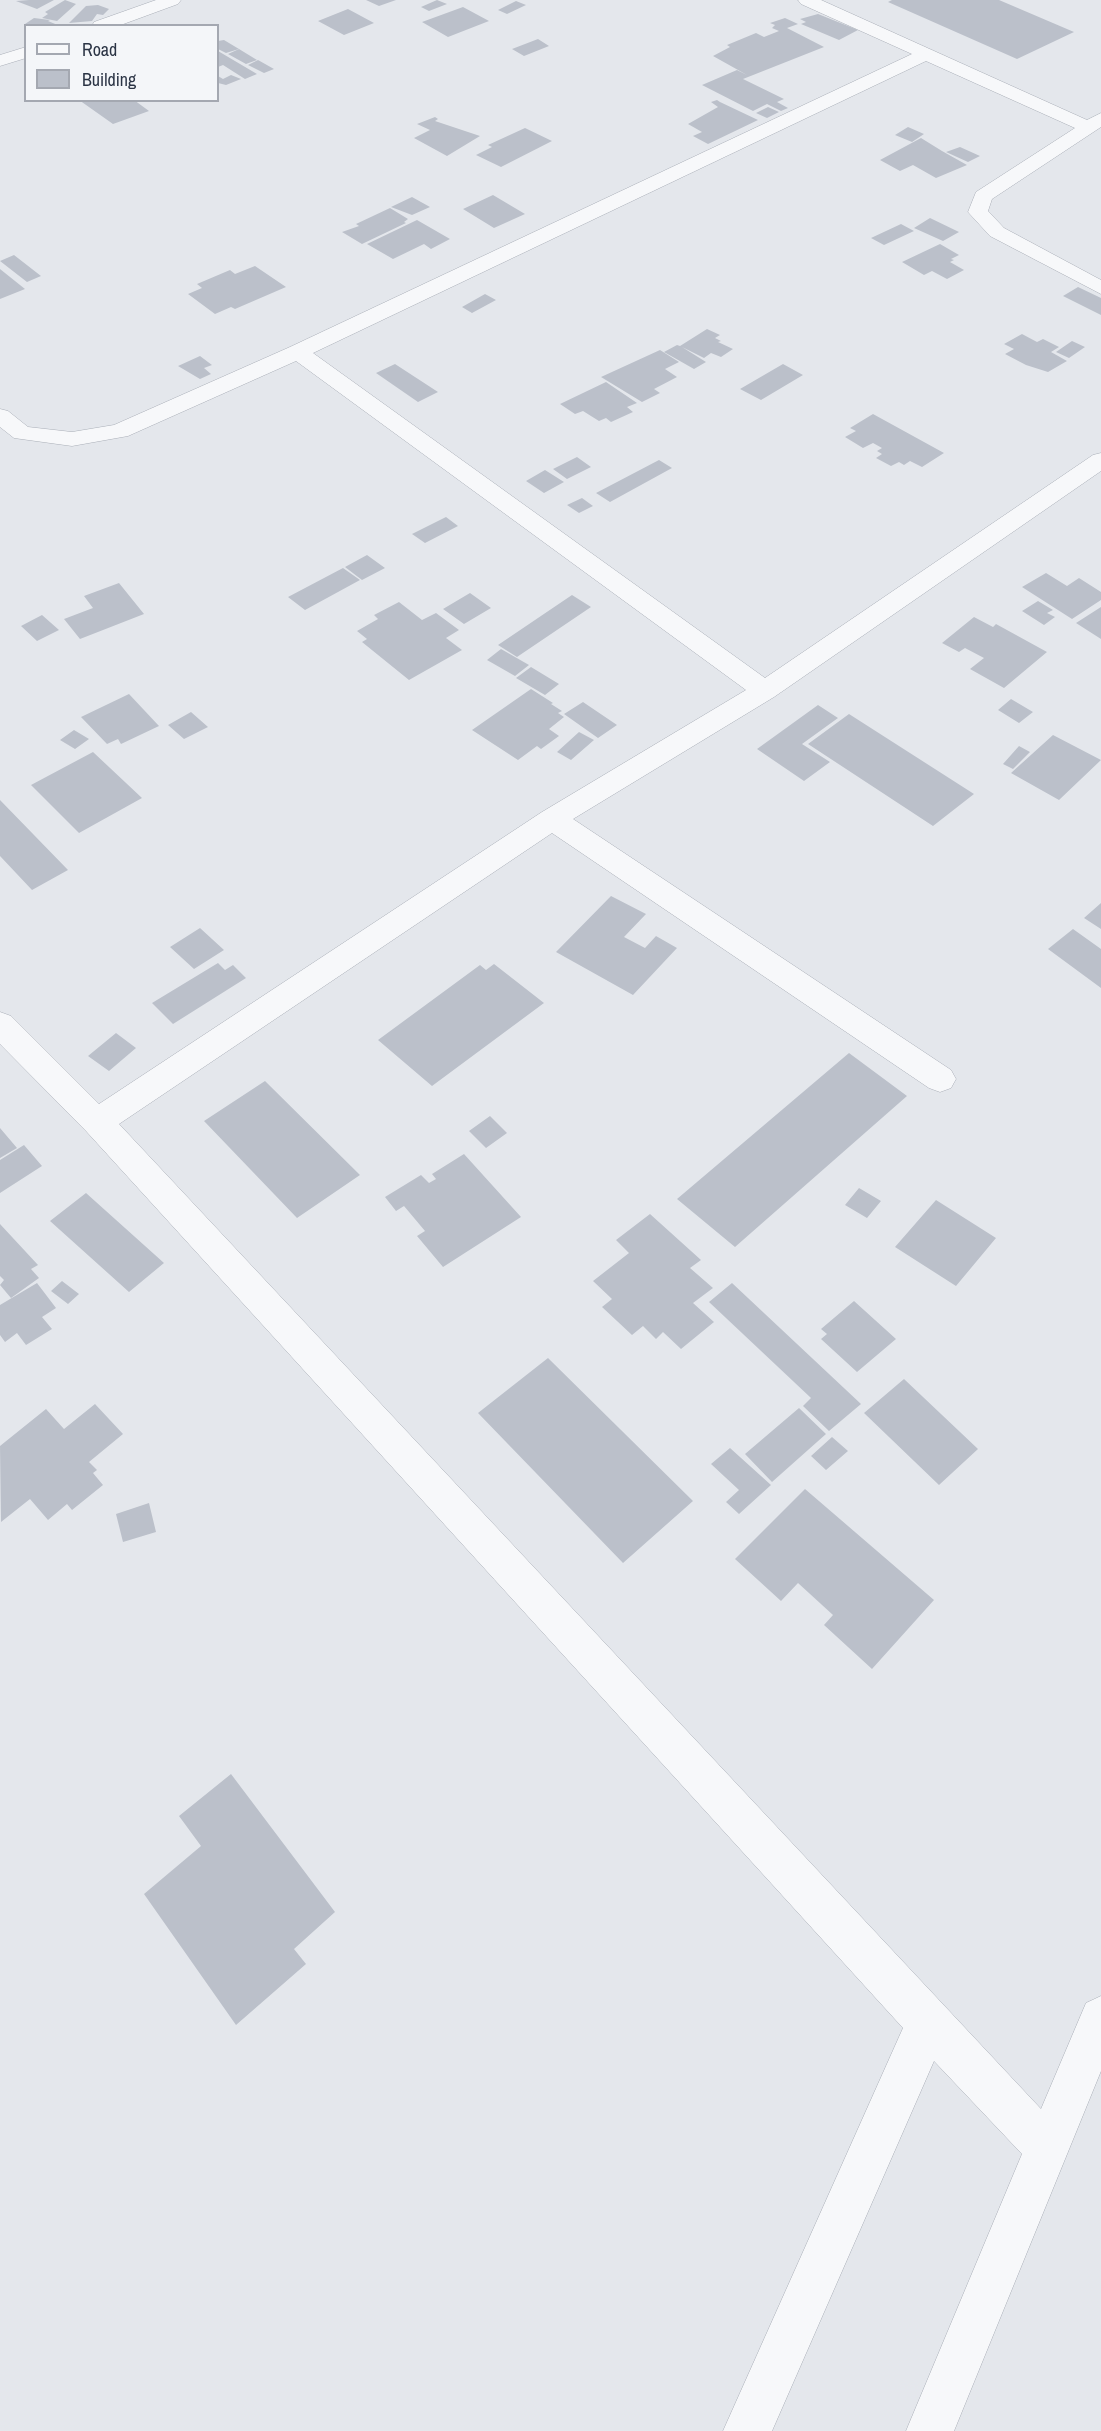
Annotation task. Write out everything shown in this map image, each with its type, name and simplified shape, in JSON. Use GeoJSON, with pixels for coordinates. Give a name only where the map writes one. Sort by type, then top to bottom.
{"type":"FeatureCollection","features":[{"type":"Feature","properties":{"kind":"street"},"geometry":{"type":"LineString","coordinates":[[106,24],[172,0]]}},
{"type":"Feature","properties":{"kind":"street"},"geometry":{"type":"LineString","coordinates":[[807,0],[926,54],[1094,123]]}},
{"type":"Feature","properties":{"kind":"street"},"geometry":{"type":"LineString","coordinates":[[0,61],[24,53]]}},
{"type":"Feature","properties":{"kind":"street"},"geometry":{"type":"LineString","coordinates":[[0,416],[22,433],[32,435],[72,439],[120,431],[298,352],[926,54]]}},
{"type":"Feature","properties":{"kind":"street"},"geometry":{"type":"LineString","coordinates":[[1094,123],[983,196],[978,212],[997,232],[1101,288]]}},
{"type":"Feature","properties":{"kind":"street"},"geometry":{"type":"LineString","coordinates":[[298,352],[765,691]]}},
{"type":"Feature","properties":{"kind":"street"},"geometry":{"type":"LineString","coordinates":[[98,1122],[552,819],[765,691],[1101,460]]}},
{"type":"Feature","properties":{"kind":"street"},"geometry":{"type":"LineString","coordinates":[[552,819],[940,1079]]}},
{"type":"Feature","properties":{"kind":"street"},"geometry":{"type":"LineString","coordinates":[[0,1024],[98,1122],[928,2023],[1048,2149]]}},
{"type":"Feature","properties":{"kind":"street"},"geometry":{"type":"LineString","coordinates":[[930,2431],[1101,2018]]}},
{"type":"Feature","properties":{"kind":"street"},"geometry":{"type":"LineString","coordinates":[[747,2431],[928,2023]]}},
{"type":"Feature","properties":{"kind":"building"},"geometry":{"type":"Polygon","coordinates":[[[54,0],[37,9],[16,1],[54,0]]]}},
{"type":"Feature","properties":{"kind":"building"},"geometry":{"type":"Polygon","coordinates":[[[65,0],[76,4],[57,21],[42,18],[48,14],[45,12],[65,0]]]}},
{"type":"Feature","properties":{"kind":"building"},"geometry":{"type":"Polygon","coordinates":[[[366,0],[396,0],[379,6],[366,0]]]}},
{"type":"Feature","properties":{"kind":"building"},"geometry":{"type":"Polygon","coordinates":[[[437,0],[447,4],[429,11],[421,7],[437,0]]]}},
{"type":"Feature","properties":{"kind":"building"},"geometry":{"type":"Polygon","coordinates":[[[892,0],[999,0],[1074,32],[1017,59],[888,2],[892,0]]]}},
{"type":"Feature","properties":{"kind":"building"},"geometry":{"type":"Polygon","coordinates":[[[516,1],[526,5],[507,14],[498,10],[516,1]]]}},
{"type":"Feature","properties":{"kind":"building"},"geometry":{"type":"Polygon","coordinates":[[[98,5],[109,9],[103,15],[97,14],[92,21],[69,23],[86,6],[98,5]]]}},
{"type":"Feature","properties":{"kind":"building"},"geometry":{"type":"Polygon","coordinates":[[[463,7],[489,21],[448,37],[422,22],[463,7]]]}},
{"type":"Feature","properties":{"kind":"building"},"geometry":{"type":"Polygon","coordinates":[[[348,9],[374,23],[344,35],[318,21],[348,9]]]}},
{"type":"Feature","properties":{"kind":"building"},"geometry":{"type":"Polygon","coordinates":[[[818,14],[858,30],[839,40],[801,24],[806,22],[800,19],[818,14]]]}},
{"type":"Feature","properties":{"kind":"building"},"geometry":{"type":"Polygon","coordinates":[[[34,18],[50,20],[48,21],[55,24],[25,24],[34,18]]]}},
{"type":"Feature","properties":{"kind":"building"},"geometry":{"type":"Polygon","coordinates":[[[785,18],[798,24],[787,28],[824,47],[743,79],[784,99],[777,102],[788,108],[781,111],[767,104],[753,111],[702,85],[737,70],[747,75],[713,56],[730,47],[727,45],[756,33],[764,37],[779,31],[772,28],[775,25],[770,23],[785,18]]]}},
{"type":"Feature","properties":{"kind":"building"},"geometry":{"type":"Polygon","coordinates":[[[538,39],[549,46],[524,56],[512,49],[538,39]]]}},
{"type":"Feature","properties":{"kind":"building"},"geometry":{"type":"Polygon","coordinates":[[[224,40],[239,49],[226,53],[219,50],[219,41],[224,40]]]}},
{"type":"Feature","properties":{"kind":"building"},"geometry":{"type":"Polygon","coordinates":[[[239,49],[257,60],[246,64],[228,54],[239,49]]]}},
{"type":"Feature","properties":{"kind":"building"},"geometry":{"type":"Polygon","coordinates":[[[219,52],[257,74],[245,79],[223,65],[219,67],[219,52]]]}},
{"type":"Feature","properties":{"kind":"building"},"geometry":{"type":"Polygon","coordinates":[[[258,60],[274,69],[264,73],[248,65],[258,60]]]}},
{"type":"Feature","properties":{"kind":"building"},"geometry":{"type":"Polygon","coordinates":[[[231,75],[241,79],[226,85],[219,83],[219,77],[223,79],[231,75]]]}},
{"type":"Feature","properties":{"kind":"building"},"geometry":{"type":"Polygon","coordinates":[[[717,100],[758,120],[708,144],[693,136],[702,132],[688,124],[718,107],[711,102],[717,100]]]}},
{"type":"Feature","properties":{"kind":"building"},"geometry":{"type":"Polygon","coordinates":[[[82,102],[137,102],[149,111],[113,124],[82,102]]]}},
{"type":"Feature","properties":{"kind":"building"},"geometry":{"type":"Polygon","coordinates":[[[768,107],[779,112],[767,118],[756,113],[768,107]]]}},
{"type":"Feature","properties":{"kind":"building"},"geometry":{"type":"Polygon","coordinates":[[[435,117],[438,119],[435,121],[480,136],[447,156],[414,138],[430,130],[417,124],[435,117]]]}},
{"type":"Feature","properties":{"kind":"building"},"geometry":{"type":"Polygon","coordinates":[[[908,127],[924,134],[912,142],[895,135],[908,127]]]}},
{"type":"Feature","properties":{"kind":"building"},"geometry":{"type":"Polygon","coordinates":[[[525,128],[552,141],[501,167],[476,155],[492,147],[488,145],[525,128]]]}},
{"type":"Feature","properties":{"kind":"building"},"geometry":{"type":"Polygon","coordinates":[[[921,138],[967,165],[936,178],[913,165],[900,171],[880,160],[921,138]]]}},
{"type":"Feature","properties":{"kind":"building"},"geometry":{"type":"Polygon","coordinates":[[[960,147],[980,156],[968,162],[946,152],[960,147]]]}},
{"type":"Feature","properties":{"kind":"building"},"geometry":{"type":"Polygon","coordinates":[[[493,195],[525,214],[494,228],[463,209],[493,195]]]}},
{"type":"Feature","properties":{"kind":"building"},"geometry":{"type":"Polygon","coordinates":[[[412,197],[430,207],[412,215],[391,207],[412,197]]]}},
{"type":"Feature","properties":{"kind":"building"},"geometry":{"type":"Polygon","coordinates":[[[390,208],[408,219],[404,222],[406,223],[362,244],[342,232],[359,226],[356,224],[390,208]]]}},
{"type":"Feature","properties":{"kind":"building"},"geometry":{"type":"Polygon","coordinates":[[[930,218],[959,232],[943,241],[914,228],[930,218]]]}},
{"type":"Feature","properties":{"kind":"building"},"geometry":{"type":"Polygon","coordinates":[[[417,220],[450,239],[431,249],[424,244],[393,259],[367,244],[417,220]]]}},
{"type":"Feature","properties":{"kind":"building"},"geometry":{"type":"Polygon","coordinates":[[[901,224],[914,231],[884,245],[871,238],[901,224]]]}},
{"type":"Feature","properties":{"kind":"building"},"geometry":{"type":"Polygon","coordinates":[[[940,244],[959,255],[950,262],[964,270],[947,279],[932,271],[924,275],[902,262],[940,244]]]}},
{"type":"Feature","properties":{"kind":"building"},"geometry":{"type":"Polygon","coordinates":[[[14,255],[41,276],[27,282],[0,261],[14,255]]]}},
{"type":"Feature","properties":{"kind":"building"},"geometry":{"type":"Polygon","coordinates":[[[255,266],[286,287],[235,309],[231,307],[215,314],[188,294],[202,288],[197,284],[230,270],[235,274],[255,266]]]}},
{"type":"Feature","properties":{"kind":"building"},"geometry":{"type":"Polygon","coordinates":[[[0,269],[25,289],[0,299],[0,269]]]}},
{"type":"Feature","properties":{"kind":"building"},"geometry":{"type":"Polygon","coordinates":[[[1078,287],[1101,298],[1101,315],[1063,296],[1078,287]]]}},
{"type":"Feature","properties":{"kind":"building"},"geometry":{"type":"Polygon","coordinates":[[[485,294],[496,300],[472,313],[462,307],[485,294]]]}},
{"type":"Feature","properties":{"kind":"building"},"geometry":{"type":"Polygon","coordinates":[[[707,329],[720,335],[715,338],[721,341],[718,342],[733,349],[721,357],[711,353],[704,358],[682,347],[706,362],[694,369],[664,352],[677,345],[680,346],[707,329]]]}},
{"type":"Feature","properties":{"kind":"building"},"geometry":{"type":"Polygon","coordinates":[[[1022,334],[1037,342],[1043,339],[1059,347],[1051,352],[1067,361],[1048,372],[1026,365],[1005,354],[1014,349],[1004,344],[1022,334]]]}},
{"type":"Feature","properties":{"kind":"building"},"geometry":{"type":"Polygon","coordinates":[[[1072,341],[1085,347],[1069,358],[1056,352],[1072,341]]]}},
{"type":"Feature","properties":{"kind":"building"},"geometry":{"type":"Polygon","coordinates":[[[660,350],[679,362],[665,369],[677,377],[654,389],[660,393],[642,402],[601,377],[660,350]]]}},
{"type":"Feature","properties":{"kind":"building"},"geometry":{"type":"Polygon","coordinates":[[[200,356],[212,365],[204,368],[211,374],[200,379],[178,366],[200,356]]]}},
{"type":"Feature","properties":{"kind":"building"},"geometry":{"type":"Polygon","coordinates":[[[395,364],[438,392],[418,402],[376,373],[395,364]]]}},
{"type":"Feature","properties":{"kind":"building"},"geometry":{"type":"Polygon","coordinates":[[[783,364],[803,375],[761,400],[740,389],[783,364]]]}},
{"type":"Feature","properties":{"kind":"building"},"geometry":{"type":"Polygon","coordinates":[[[606,382],[637,403],[627,407],[633,412],[611,422],[606,418],[599,421],[583,411],[575,414],[560,404],[606,382]]]}},
{"type":"Feature","properties":{"kind":"building"},"geometry":{"type":"Polygon","coordinates":[[[873,414],[944,453],[922,467],[910,461],[904,465],[899,462],[891,466],[876,458],[882,454],[877,451],[882,448],[873,443],[863,448],[845,437],[856,431],[850,428],[873,414]]]}},
{"type":"Feature","properties":{"kind":"building"},"geometry":{"type":"Polygon","coordinates":[[[577,457],[591,467],[567,479],[553,469],[577,457]]]}},
{"type":"Feature","properties":{"kind":"building"},"geometry":{"type":"Polygon","coordinates":[[[659,460],[672,468],[610,502],[596,493],[659,460]]]}},
{"type":"Feature","properties":{"kind":"building"},"geometry":{"type":"Polygon","coordinates":[[[545,470],[564,482],[544,493],[526,481],[545,470]]]}},
{"type":"Feature","properties":{"kind":"building"},"geometry":{"type":"Polygon","coordinates":[[[582,498],[593,506],[579,513],[567,505],[582,498]]]}},
{"type":"Feature","properties":{"kind":"building"},"geometry":{"type":"Polygon","coordinates":[[[446,517],[458,526],[425,543],[412,534],[446,517]]]}},
{"type":"Feature","properties":{"kind":"building"},"geometry":{"type":"Polygon","coordinates":[[[367,555],[385,568],[362,580],[345,567],[367,555]]]}},
{"type":"Feature","properties":{"kind":"building"},"geometry":{"type":"Polygon","coordinates":[[[343,568],[360,580],[305,610],[288,597],[343,568]]]}},
{"type":"Feature","properties":{"kind":"building"},"geometry":{"type":"Polygon","coordinates":[[[1046,573],[1067,586],[1079,578],[1101,592],[1101,600],[1072,619],[1022,587],[1046,573]]]}},
{"type":"Feature","properties":{"kind":"building"},"geometry":{"type":"Polygon","coordinates":[[[119,583],[144,614],[80,639],[64,619],[93,608],[84,596],[119,583]]]}},
{"type":"Feature","properties":{"kind":"building"},"geometry":{"type":"Polygon","coordinates":[[[470,593],[491,608],[464,624],[443,609],[470,593]]]}},
{"type":"Feature","properties":{"kind":"building"},"geometry":{"type":"Polygon","coordinates":[[[572,595],[591,607],[517,657],[498,645],[572,595]]]}},
{"type":"Feature","properties":{"kind":"building"},"geometry":{"type":"Polygon","coordinates":[[[1038,601],[1053,610],[1047,613],[1055,617],[1044,625],[1022,611],[1038,601]]]}},
{"type":"Feature","properties":{"kind":"building"},"geometry":{"type":"Polygon","coordinates":[[[399,602],[422,620],[436,613],[459,630],[446,638],[462,650],[409,680],[362,642],[367,639],[357,631],[378,619],[374,615],[399,602]]]}},
{"type":"Feature","properties":{"kind":"building"},"geometry":{"type":"Polygon","coordinates":[[[1101,607],[1101,639],[1076,623],[1101,607]]]}},
{"type":"Feature","properties":{"kind":"building"},"geometry":{"type":"Polygon","coordinates":[[[42,615],[59,630],[37,641],[21,626],[42,615]]]}},
{"type":"Feature","properties":{"kind":"building"},"geometry":{"type":"Polygon","coordinates":[[[974,617],[993,627],[996,624],[1047,652],[1004,688],[970,669],[984,658],[965,648],[959,652],[942,643],[974,617]]]}},
{"type":"Feature","properties":{"kind":"building"},"geometry":{"type":"Polygon","coordinates":[[[501,649],[529,665],[515,676],[487,660],[501,649]]]}},
{"type":"Feature","properties":{"kind":"building"},"geometry":{"type":"Polygon","coordinates":[[[531,667],[559,684],[545,695],[516,678],[531,667]]]}},
{"type":"Feature","properties":{"kind":"building"},"geometry":{"type":"Polygon","coordinates":[[[531,689],[553,703],[551,704],[562,711],[558,713],[564,717],[549,729],[559,736],[541,749],[537,746],[518,760],[472,730],[531,689]]]}},
{"type":"Feature","properties":{"kind":"building"},"geometry":{"type":"Polygon","coordinates":[[[129,694],[159,726],[121,744],[118,739],[107,744],[81,717],[129,694]]]}},
{"type":"Feature","properties":{"kind":"building"},"geometry":{"type":"Polygon","coordinates":[[[1011,699],[1033,712],[1019,723],[998,710],[1011,699]]]}},
{"type":"Feature","properties":{"kind":"building"},"geometry":{"type":"Polygon","coordinates":[[[583,702],[617,725],[598,738],[564,714],[583,702]]]}},
{"type":"Feature","properties":{"kind":"building"},"geometry":{"type":"Polygon","coordinates":[[[818,705],[838,718],[802,744],[830,762],[804,781],[757,749],[818,705]]]}},
{"type":"Feature","properties":{"kind":"building"},"geometry":{"type":"Polygon","coordinates":[[[191,712],[208,727],[184,739],[168,725],[191,712]]]}},
{"type":"Feature","properties":{"kind":"building"},"geometry":{"type":"Polygon","coordinates":[[[849,714],[974,794],[933,826],[808,744],[849,714]]]}},
{"type":"Feature","properties":{"kind":"building"},"geometry":{"type":"Polygon","coordinates":[[[74,730],[89,739],[75,749],[60,740],[74,730]]]}},
{"type":"Feature","properties":{"kind":"building"},"geometry":{"type":"Polygon","coordinates":[[[579,732],[594,740],[571,760],[557,752],[579,732]]]}},
{"type":"Feature","properties":{"kind":"building"},"geometry":{"type":"Polygon","coordinates":[[[1053,735],[1101,760],[1059,800],[1011,773],[1053,735]]]}},
{"type":"Feature","properties":{"kind":"building"},"geometry":{"type":"Polygon","coordinates":[[[1019,746],[1030,752],[1013,769],[1003,764],[1019,746]]]}},
{"type":"Feature","properties":{"kind":"building"},"geometry":{"type":"Polygon","coordinates":[[[93,752],[142,798],[79,833],[31,785],[93,752]]]}},
{"type":"Feature","properties":{"kind":"building"},"geometry":{"type":"Polygon","coordinates":[[[0,800],[68,870],[32,890],[0,856],[0,800]]]}},
{"type":"Feature","properties":{"kind":"building"},"geometry":{"type":"Polygon","coordinates":[[[611,896],[646,914],[624,937],[645,948],[656,936],[677,948],[633,995],[556,952],[611,896]]]}},
{"type":"Feature","properties":{"kind":"building"},"geometry":{"type":"Polygon","coordinates":[[[1101,903],[1101,929],[1084,918],[1101,903]]]}},
{"type":"Feature","properties":{"kind":"building"},"geometry":{"type":"Polygon","coordinates":[[[200,928],[224,950],[194,969],[170,947],[200,928]]]}},
{"type":"Feature","properties":{"kind":"building"},"geometry":{"type":"Polygon","coordinates":[[[1073,929],[1101,949],[1101,988],[1048,949],[1073,929]]]}},
{"type":"Feature","properties":{"kind":"building"},"geometry":{"type":"Polygon","coordinates":[[[218,963],[225,970],[233,965],[246,978],[173,1024],[152,1003],[218,963]]]}},
{"type":"Feature","properties":{"kind":"building"},"geometry":{"type":"Polygon","coordinates":[[[494,964],[544,1003],[432,1086],[378,1040],[480,965],[486,970],[494,964]]]}},
{"type":"Feature","properties":{"kind":"building"},"geometry":{"type":"Polygon","coordinates":[[[116,1033],[136,1048],[109,1071],[88,1056],[116,1033]]]}},
{"type":"Feature","properties":{"kind":"building"},"geometry":{"type":"Polygon","coordinates":[[[849,1053],[907,1096],[735,1247],[677,1199],[849,1053]]]}},
{"type":"Feature","properties":{"kind":"building"},"geometry":{"type":"Polygon","coordinates":[[[265,1081],[360,1175],[297,1218],[204,1121],[265,1081]]]}},
{"type":"Feature","properties":{"kind":"building"},"geometry":{"type":"Polygon","coordinates":[[[490,1116],[507,1133],[486,1148],[469,1131],[490,1116]]]}},
{"type":"Feature","properties":{"kind":"building"},"geometry":{"type":"Polygon","coordinates":[[[0,1128],[17,1148],[0,1158],[0,1128]]]}},
{"type":"Feature","properties":{"kind":"building"},"geometry":{"type":"Polygon","coordinates":[[[24,1145],[42,1166],[0,1193],[0,1160],[24,1145]]]}},
{"type":"Feature","properties":{"kind":"building"},"geometry":{"type":"Polygon","coordinates":[[[464,1154],[521,1217],[443,1267],[417,1236],[425,1231],[404,1206],[396,1211],[385,1197],[421,1175],[429,1183],[436,1179],[432,1174],[464,1154]]]}},
{"type":"Feature","properties":{"kind":"building"},"geometry":{"type":"Polygon","coordinates":[[[859,1188],[881,1201],[867,1218],[845,1205],[859,1188]]]}},
{"type":"Feature","properties":{"kind":"building"},"geometry":{"type":"Polygon","coordinates":[[[86,1193],[164,1263],[129,1292],[50,1221],[86,1193]]]}},
{"type":"Feature","properties":{"kind":"building"},"geometry":{"type":"Polygon","coordinates":[[[936,1200],[996,1238],[956,1286],[895,1247],[936,1200]]]}},
{"type":"Feature","properties":{"kind":"building"},"geometry":{"type":"Polygon","coordinates":[[[650,1214],[701,1260],[690,1268],[713,1288],[693,1303],[714,1322],[681,1349],[663,1332],[656,1339],[643,1326],[632,1335],[602,1307],[612,1299],[593,1281],[629,1253],[616,1240],[650,1214]]]}},
{"type":"Feature","properties":{"kind":"building"},"geometry":{"type":"Polygon","coordinates":[[[0,1224],[38,1265],[31,1269],[39,1278],[11,1298],[0,1285],[4,1280],[0,1276],[0,1224]]]}},
{"type":"Feature","properties":{"kind":"building"},"geometry":{"type":"Polygon","coordinates":[[[62,1281],[79,1294],[68,1304],[51,1291],[62,1281]]]}},
{"type":"Feature","properties":{"kind":"building"},"geometry":{"type":"Polygon","coordinates":[[[37,1283],[56,1308],[42,1317],[52,1329],[26,1345],[17,1333],[5,1342],[0,1335],[0,1305],[37,1283]]]}},
{"type":"Feature","properties":{"kind":"building"},"geometry":{"type":"Polygon","coordinates":[[[732,1283],[861,1404],[829,1431],[803,1406],[811,1398],[709,1302],[732,1283]]]}},
{"type":"Feature","properties":{"kind":"building"},"geometry":{"type":"Polygon","coordinates":[[[854,1301],[896,1339],[857,1372],[821,1339],[827,1334],[821,1329],[854,1301]]]}},
{"type":"Feature","properties":{"kind":"building"},"geometry":{"type":"Polygon","coordinates":[[[548,1358],[693,1501],[623,1563],[478,1413],[548,1358]]]}},
{"type":"Feature","properties":{"kind":"building"},"geometry":{"type":"Polygon","coordinates":[[[904,1379],[978,1449],[939,1485],[864,1413],[904,1379]]]}},
{"type":"Feature","properties":{"kind":"building"},"geometry":{"type":"Polygon","coordinates":[[[95,1404],[123,1434],[89,1462],[97,1470],[93,1473],[103,1485],[72,1510],[67,1504],[48,1520],[30,1499],[1,1522],[0,1446],[46,1409],[64,1429],[95,1404]]]}},
{"type":"Feature","properties":{"kind":"building"},"geometry":{"type":"Polygon","coordinates":[[[799,1408],[826,1434],[772,1482],[745,1454],[799,1408]]]}},
{"type":"Feature","properties":{"kind":"building"},"geometry":{"type":"Polygon","coordinates":[[[832,1437],[848,1451],[826,1470],[811,1456],[832,1437]]]}},
{"type":"Feature","properties":{"kind":"building"},"geometry":{"type":"Polygon","coordinates":[[[730,1448],[771,1485],[739,1514],[726,1502],[739,1490],[711,1464],[730,1448]]]}},
{"type":"Feature","properties":{"kind":"building"},"geometry":{"type":"Polygon","coordinates":[[[805,1489],[934,1600],[872,1669],[824,1625],[833,1615],[798,1583],[781,1601],[735,1559],[805,1489]]]}},
{"type":"Feature","properties":{"kind":"building"},"geometry":{"type":"Polygon","coordinates":[[[149,1503],[156,1532],[123,1542],[116,1514],[149,1503]]]}},
{"type":"Feature","properties":{"kind":"building"},"geometry":{"type":"Polygon","coordinates":[[[231,1774],[335,1912],[294,1949],[306,1964],[236,2025],[144,1894],[201,1846],[179,1816],[231,1774]]]}}]}
